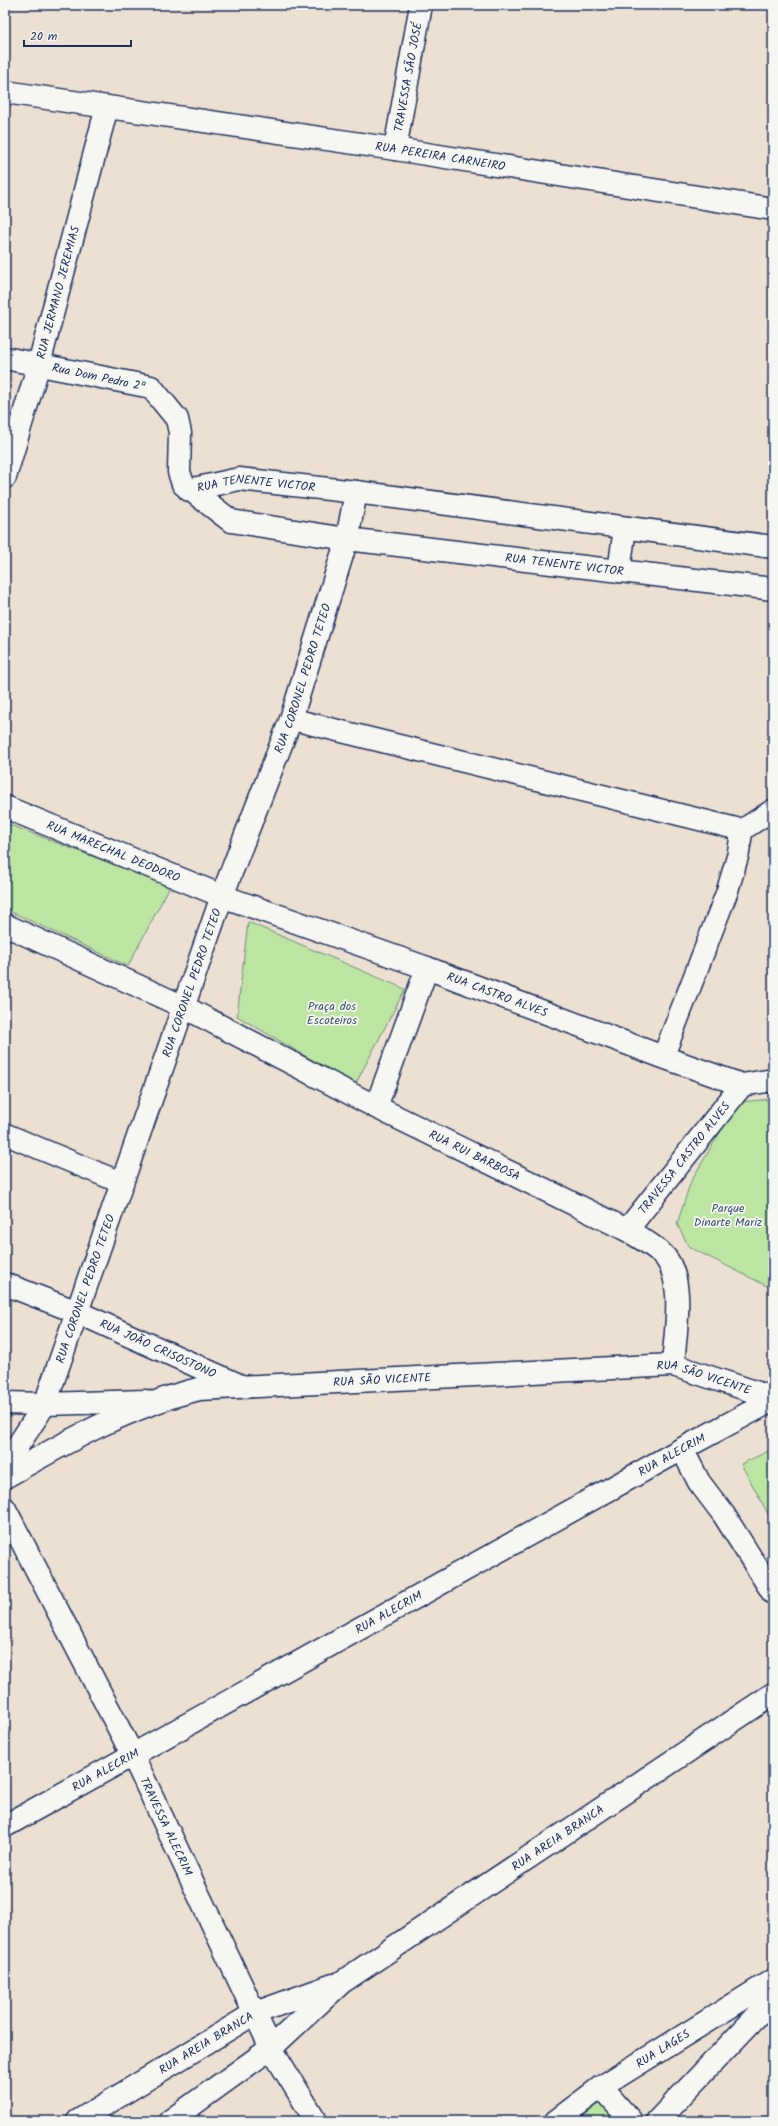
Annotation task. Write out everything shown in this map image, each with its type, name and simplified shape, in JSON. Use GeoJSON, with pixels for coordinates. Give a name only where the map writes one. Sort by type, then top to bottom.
{"type":"FeatureCollection","features":[{"type":"Feature","properties":{"kind":"street","name":"TRAVESSA SÃO JOSÉ"},"geometry":{"type":"LineString","coordinates":[[395,149],[421,5]]}},
{"type":"Feature","properties":{"kind":"street","name":"RUA PEREIRA CARNEIRO"},"geometry":{"type":"LineString","coordinates":[[5,92],[395,149],[773,209]]}},
{"type":"Feature","properties":{"kind":"street","name":"RUA JERMANO JEREMIAS"},"geometry":{"type":"LineString","coordinates":[[5,477],[39,364],[108,107]]}},
{"type":"Feature","properties":{"kind":"street","name":"Rua Dom Pedro 2ª"},"geometry":{"type":"LineString","coordinates":[[5,358],[151,387],[177,419],[180,433],[179,472],[183,484],[189,490]]}},
{"type":"Feature","properties":{"kind":"street","name":"RUA TENENTE VICTOR"},"geometry":{"type":"LineString","coordinates":[[189,490],[239,479],[356,492],[773,547]]}},
{"type":"Feature","properties":{"kind":"street","name":"RUA TENENTE VICTOR"},"geometry":{"type":"LineString","coordinates":[[189,490],[231,521],[347,539],[773,589]]}},
{"type":"Feature","properties":{"kind":"street","name":"RUA CORONEL PEDRO TETEO"},"geometry":{"type":"LineString","coordinates":[[5,1465],[45,1404],[222,896],[291,719],[347,539],[356,492]]}},
{"type":"Feature","properties":{"kind":"street"},"geometry":{"type":"LineString","coordinates":[[619,571],[625,528]]}},
{"type":"Feature","properties":{"kind":"street","name":"RUA MARECHAL DEODORO"},"geometry":{"type":"LineString","coordinates":[[5,807],[222,896]]}},
{"type":"Feature","properties":{"kind":"street","name":"RUA CASTRO ALVES"},"geometry":{"type":"LineString","coordinates":[[222,896],[427,968],[663,1057],[742,1085],[773,1080]]}},
{"type":"Feature","properties":{"kind":"street"},"geometry":{"type":"LineString","coordinates":[[5,925],[184,1007]]}},
{"type":"Feature","properties":{"kind":"street"},"geometry":{"type":"LineString","coordinates":[[376,1107],[427,968]]}},
{"type":"Feature","properties":{"kind":"street","name":"RUA RUI BARBOSA"},"geometry":{"type":"LineString","coordinates":[[184,1007],[376,1107],[627,1230],[661,1252],[667,1260],[675,1278],[677,1289],[673,1365]]}},
{"type":"Feature","properties":{"kind":"street","name":"TRAVESSA CASTRO ALVES"},"geometry":{"type":"LineString","coordinates":[[627,1230],[742,1085]]}},
{"type":"Feature","properties":{"kind":"street","name":"RUA JOÃO CRISOSTONO"},"geometry":{"type":"LineString","coordinates":[[5,1284],[77,1312],[244,1387]]}},
{"type":"Feature","properties":{"kind":"street","name":"RUA SÃO VICENTE"},"geometry":{"type":"LineString","coordinates":[[5,1477],[66,1442],[112,1420],[162,1400],[199,1390],[673,1365],[773,1399]]}},
{"type":"Feature","properties":{"kind":"street","name":"RUA ALECRIM"},"geometry":{"type":"LineString","coordinates":[[5,1826],[132,1754],[773,1399]]}},
{"type":"Feature","properties":{"kind":"street"},"geometry":{"type":"LineString","coordinates":[[5,1403],[45,1404],[162,1400]]}},
{"type":"Feature","properties":{"kind":"street"},"geometry":{"type":"LineString","coordinates":[[682,1449],[699,1482],[724,1515],[773,1593]]}},
{"type":"Feature","properties":{"kind":"street","name":"TRAVESSA ALECRIM"},"geometry":{"type":"LineString","coordinates":[[5,1509],[132,1754],[271,2048],[316,2121]]}},
{"type":"Feature","properties":{"kind":"street","name":"RUA AREIA BRANCA"},"geometry":{"type":"LineString","coordinates":[[170,2121],[271,2048],[342,1982],[773,1694]]}},
{"type":"Feature","properties":{"kind":"street","name":"RUA LAGES"},"geometry":{"type":"LineString","coordinates":[[556,2121],[601,2087],[773,1980]]}},
{"type":"Feature","properties":{"kind":"street","name":"RUA AREIA BRANCA"},"geometry":{"type":"LineString","coordinates":[[78,2121],[255,2013],[342,1982]]}},
{"type":"Feature","properties":{"kind":"street"},"geometry":{"type":"LineString","coordinates":[[657,2121],[773,1999]]}},
{"type":"Feature","properties":{"kind":"street"},"geometry":{"type":"LineString","coordinates":[[601,2087],[631,2121]]}},
{"type":"Feature","properties":{"kind":"lane"},"geometry":{"type":"LineString","coordinates":[[291,719],[742,830],[773,810]]}},
{"type":"Feature","properties":{"kind":"lane"},"geometry":{"type":"LineString","coordinates":[[663,1057],[727,892],[738,855],[742,830]]}},
{"type":"Feature","properties":{"kind":"lane"},"geometry":{"type":"LineString","coordinates":[[5,1134],[122,1183]]}},
{"type":"Feature","properties":{"kind":"green space"},"geometry":{"type":"Polygon","coordinates":[[[5,823],[170,886],[128,966],[5,909],[5,823]]]}},
{"type":"Feature","properties":{"kind":"green space","name":"Praça dos Escoteiros"},"geometry":{"type":"Polygon","coordinates":[[[248,922],[405,989],[355,1085],[237,1016],[248,922]]]}},
{"type":"Feature","properties":{"kind":"green space","name":"Parque Dinarte Mariz"},"geometry":{"type":"Polygon","coordinates":[[[773,1099],[773,1289],[689,1247],[677,1224],[691,1181],[738,1102],[773,1099]]]}},
{"type":"Feature","properties":{"kind":"green space"},"geometry":{"type":"Polygon","coordinates":[[[773,1449],[773,1523],[741,1464],[773,1449]]]}},
{"type":"Feature","properties":{"kind":"green space"},"geometry":{"type":"Polygon","coordinates":[[[603,2101],[619,2121],[577,2121],[603,2101]]]}}]}
